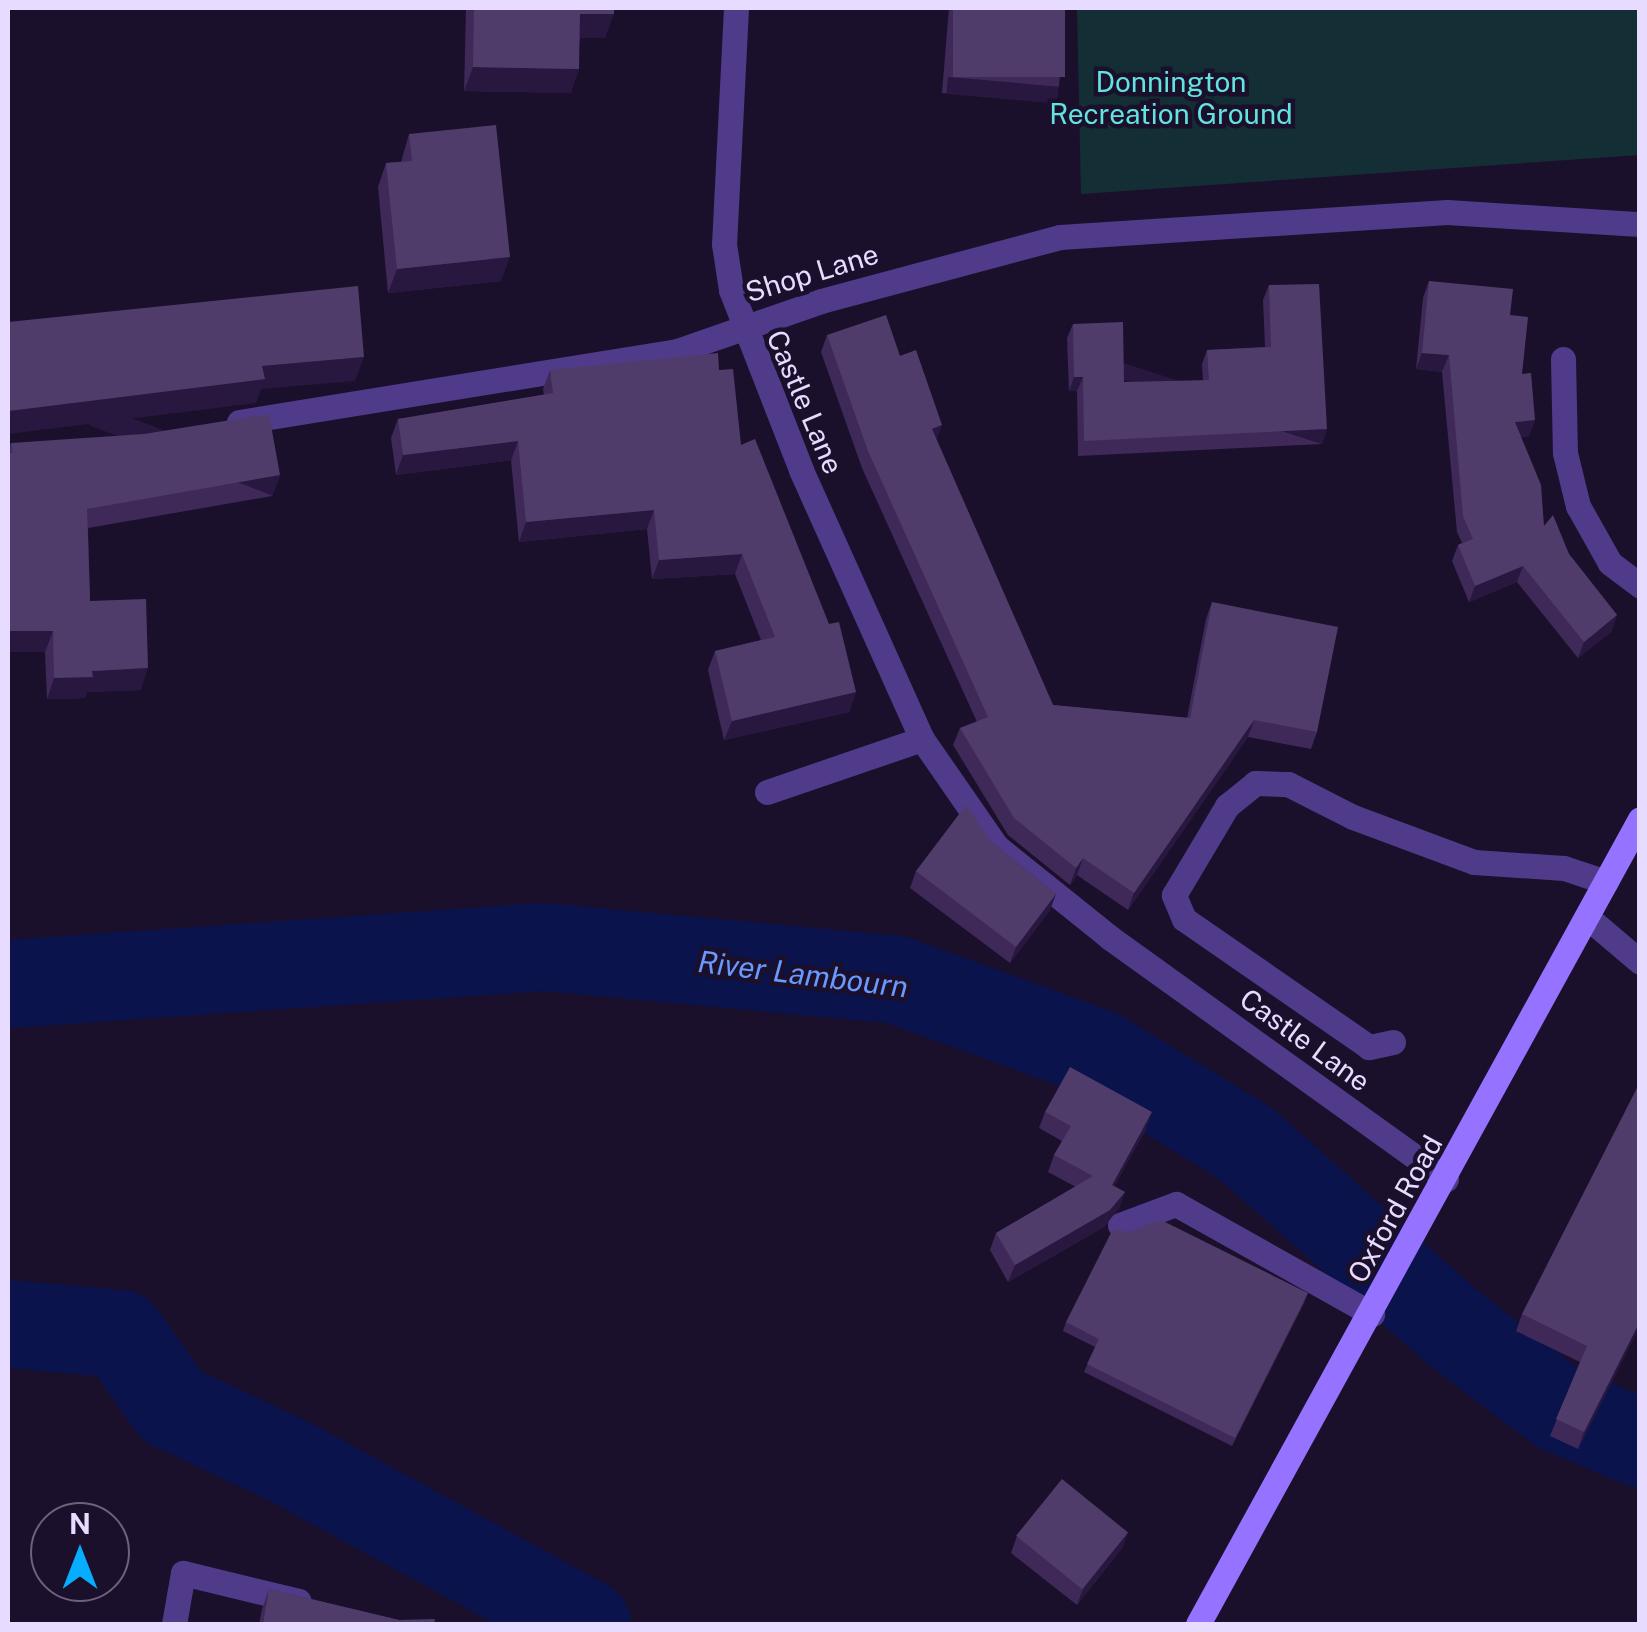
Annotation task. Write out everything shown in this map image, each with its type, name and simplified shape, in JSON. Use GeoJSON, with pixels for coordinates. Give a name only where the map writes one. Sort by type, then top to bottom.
{"type":"FeatureCollection","features":[{"type":"Feature","properties":{"kind":"main road","name":"Oxford Road"},"geometry":{"type":"LineString","coordinates":[[1198,1624],[1416,1236],[1640,818]]}},
{"type":"Feature","properties":{"kind":"street","name":"Castle Lane"},"geometry":{"type":"LineString","coordinates":[[736,8],[724,244],[741,327],[922,738],[996,846],[1109,937],[1446,1179]]}},
{"type":"Feature","properties":{"kind":"street","name":"Shop Lane"},"geometry":{"type":"LineString","coordinates":[[212,426],[678,351],[741,327],[1060,237],[1201,223],[1447,212],[1640,224]]}},
{"type":"Feature","properties":{"kind":"street"},"geometry":{"type":"LineString","coordinates":[[1563,359],[1565,452],[1578,506],[1610,563],[1640,586]]}},
{"type":"Feature","properties":{"kind":"street"},"geometry":{"type":"LineString","coordinates":[[768,792],[922,738]]}},
{"type":"Feature","properties":{"kind":"street"},"geometry":{"type":"LineString","coordinates":[[1393,1042],[1369,1047],[1184,919],[1174,894],[1227,806],[1255,784],[1288,784],[1353,817],[1474,862],[1564,868],[1606,882]]}},
{"type":"Feature","properties":{"kind":"street"},"geometry":{"type":"LineString","coordinates":[[1587,917],[1640,962]]}},
{"type":"Feature","properties":{"kind":"street"},"geometry":{"type":"LineString","coordinates":[[1120,1224],[1176,1204],[1377,1304]]}},
{"type":"Feature","properties":{"kind":"street"},"geometry":{"type":"LineString","coordinates":[[174,1624],[183,1572],[319,1606]]}},
{"type":"Feature","properties":{"kind":"green space","name":"Donnington Recreation Ground"},"geometry":{"type":"Polygon","coordinates":[[[1077,8],[1639,8],[1639,155],[1081,194],[1077,8]]]}},
{"type":"Feature","properties":{"kind":"building"},"geometry":{"type":"Polygon","coordinates":[[[474,8],[614,8],[614,14],[580,14],[579,69],[473,67],[474,8]]]}},
{"type":"Feature","properties":{"kind":"building"},"geometry":{"type":"Polygon","coordinates":[[[953,8],[1065,8],[1065,77],[953,77],[953,8]]]}},
{"type":"Feature","properties":{"kind":"building"},"geometry":{"type":"Polygon","coordinates":[[[496,125],[510,257],[397,269],[386,163],[412,161],[409,134],[496,125]]]}},
{"type":"Feature","properties":{"kind":"building"},"geometry":{"type":"Polygon","coordinates":[[[1429,281],[1513,289],[1510,315],[1528,317],[1522,374],[1531,373],[1535,420],[1515,422],[1541,485],[1544,526],[1553,515],[1569,554],[1617,615],[1584,642],[1523,566],[1475,586],[1458,545],[1473,539],[1463,516],[1449,355],[1422,353],[1429,281]]]}},
{"type":"Feature","properties":{"kind":"building"},"geometry":{"type":"Polygon","coordinates":[[[1319,284],[1327,429],[1084,441],[1083,377],[1074,377],[1073,324],[1123,322],[1124,382],[1209,380],[1207,350],[1271,347],[1269,285],[1319,284]]]}},
{"type":"Feature","properties":{"kind":"building"},"geometry":{"type":"Polygon","coordinates":[[[358,286],[364,357],[262,366],[265,379],[9,411],[8,322],[358,286]]]}},
{"type":"Feature","properties":{"kind":"building"},"geometry":{"type":"Polygon","coordinates":[[[886,315],[900,356],[916,350],[942,425],[932,429],[1053,705],[1190,718],[1212,602],[1338,627],[1317,732],[1254,720],[1134,893],[1083,858],[1076,868],[1014,818],[960,728],[988,717],[868,451],[827,335],[886,315]]]}},
{"type":"Feature","properties":{"kind":"building"},"geometry":{"type":"Polygon","coordinates":[[[718,353],[719,370],[733,369],[741,445],[755,439],[829,624],[839,622],[856,692],[732,721],[715,651],[775,637],[742,554],[659,560],[654,510],[526,522],[518,441],[403,455],[398,419],[553,393],[550,370],[718,353]]]}},
{"type":"Feature","properties":{"kind":"building"},"geometry":{"type":"Polygon","coordinates":[[[269,414],[280,475],[87,509],[90,601],[146,599],[148,668],[92,671],[93,677],[54,678],[53,631],[8,631],[11,443],[144,434],[269,414]]]}},
{"type":"Feature","properties":{"kind":"building"},"geometry":{"type":"Polygon","coordinates":[[[966,805],[991,842],[1056,894],[1016,947],[916,871],[966,805]]]}},
{"type":"Feature","properties":{"kind":"building"},"geometry":{"type":"Polygon","coordinates":[[[1070,1067],[1152,1112],[1112,1185],[1125,1192],[1110,1210],[1015,1265],[996,1233],[1093,1176],[1054,1155],[1071,1126],[1045,1112],[1070,1067]]]}},
{"type":"Feature","properties":{"kind":"building"},"geometry":{"type":"Polygon","coordinates":[[[1640,1082],[1640,1321],[1584,1432],[1556,1419],[1587,1346],[1522,1314],[1640,1082]]]}},
{"type":"Feature","properties":{"kind":"building"},"geometry":{"type":"Polygon","coordinates":[[[1161,1220],[1308,1293],[1235,1438],[1087,1364],[1099,1339],[1066,1322],[1113,1229],[1128,1232],[1161,1220]]]}},
{"type":"Feature","properties":{"kind":"building"},"geometry":{"type":"Polygon","coordinates":[[[1062,1479],[1128,1532],[1082,1589],[1016,1536],[1062,1479]]]}},
{"type":"Feature","properties":{"kind":"building"},"geometry":{"type":"Polygon","coordinates":[[[269,1589],[399,1620],[435,1619],[434,1624],[263,1624],[269,1589]]]}},
{"type":"Feature","properties":{"kind":"waterway","name":"River Lambourn"},"geometry":{"type":"LineString","coordinates":[[8,984],[544,947],[897,980],[1098,1053],[1245,1143],[1451,1326],[1558,1408],[1640,1443]]}},
{"type":"Feature","properties":{"kind":"waterway"},"geometry":{"type":"LineString","coordinates":[[8,1324],[121,1334],[172,1406],[292,1463],[587,1624]]}}]}
